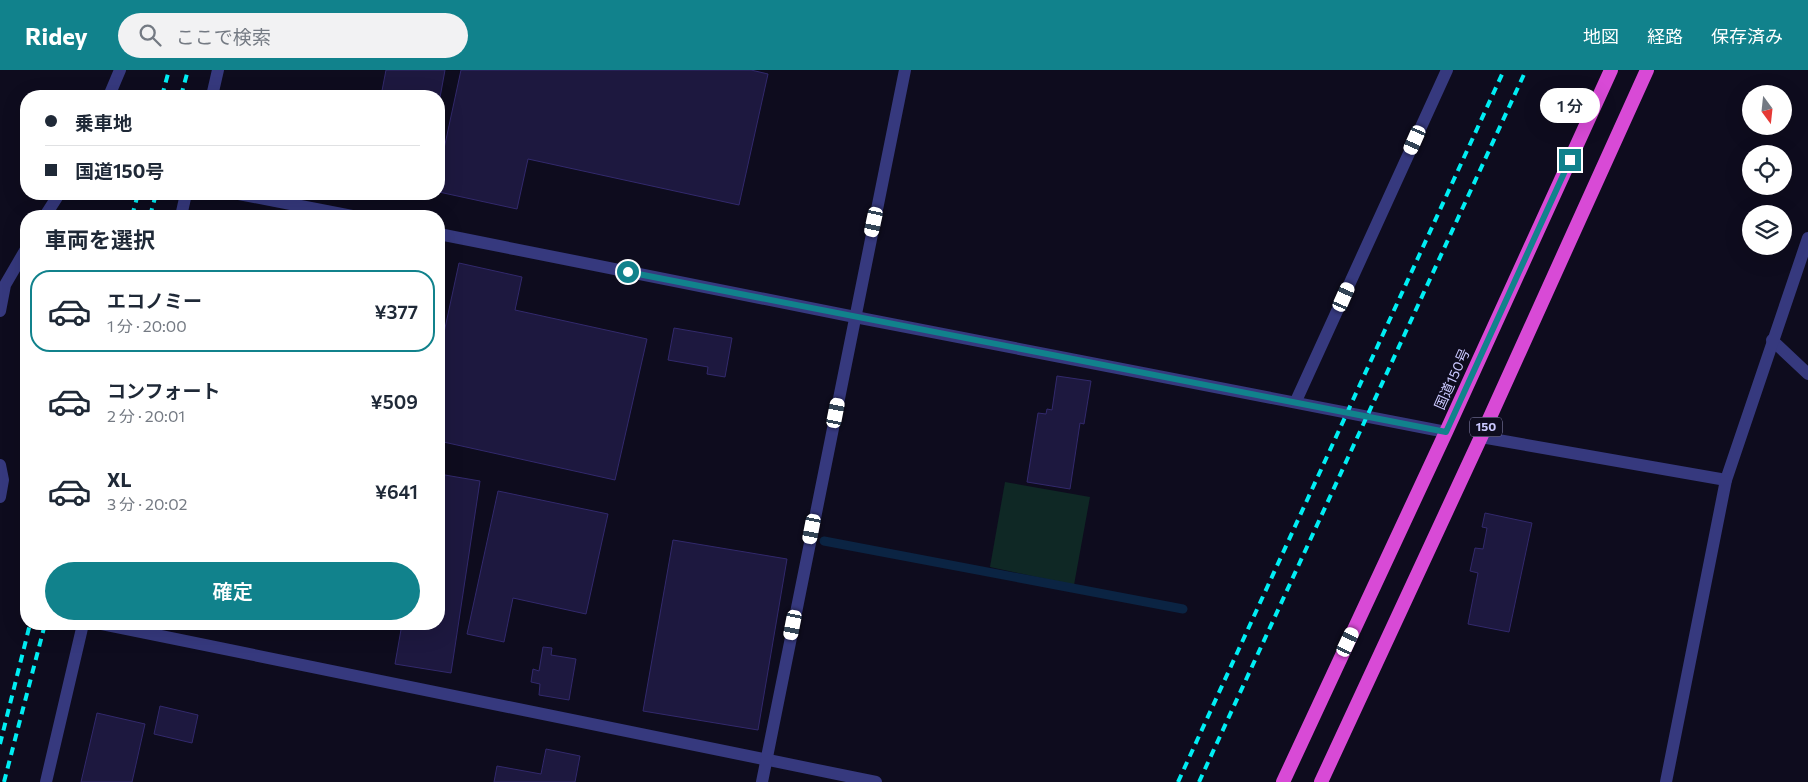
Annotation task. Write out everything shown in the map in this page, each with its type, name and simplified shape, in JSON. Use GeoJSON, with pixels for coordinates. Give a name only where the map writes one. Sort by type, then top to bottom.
{"type":"FeatureCollection","features":[{"type":"Feature","properties":{"kind":"highway","name":"国道150号"},"geometry":{"type":"LineString","coordinates":[[1283,782],[1446,432],[1611,70]]}},
{"type":"Feature","properties":{"kind":"highway","name":"150"},"geometry":{"type":"LineString","coordinates":[[1322,782],[1647,70]]}},
{"type":"Feature","properties":{"kind":"street"},"geometry":{"type":"LineString","coordinates":[[112,90],[120,70]]}},
{"type":"Feature","properties":{"kind":"street"},"geometry":{"type":"LineString","coordinates":[[213,90],[218,70]]}},
{"type":"Feature","properties":{"kind":"street"},"geometry":{"type":"LineString","coordinates":[[762,782],[905,70]]}},
{"type":"Feature","properties":{"kind":"street"},"geometry":{"type":"LineString","coordinates":[[1296,401],[1447,70]]}},
{"type":"Feature","properties":{"kind":"street"},"geometry":{"type":"LineString","coordinates":[[270,200],[321,210]]}},
{"type":"Feature","properties":{"kind":"street"},"geometry":{"type":"LineString","coordinates":[[445,235],[1446,432]]}},
{"type":"Feature","properties":{"kind":"street"},"geometry":{"type":"LineString","coordinates":[[1666,782],[1726,480],[1808,238]]}},
{"type":"Feature","properties":{"kind":"street"},"geometry":{"type":"LineString","coordinates":[[0,312],[5,285],[20,259]]}},
{"type":"Feature","properties":{"kind":"street"},"geometry":{"type":"LineString","coordinates":[[1772,340],[1808,374]]}},
{"type":"Feature","properties":{"kind":"street"},"geometry":{"type":"LineString","coordinates":[[1481,437],[1726,480]]}},
{"type":"Feature","properties":{"kind":"street"},"geometry":{"type":"LineString","coordinates":[[0,466],[2,480],[0,497]]}},
{"type":"Feature","properties":{"kind":"street"},"geometry":{"type":"LineString","coordinates":[[46,782],[82,630]]}},
{"type":"Feature","properties":{"kind":"street"},"geometry":{"type":"LineString","coordinates":[[131,630],[876,782]]}},
{"type":"Feature","properties":{"kind":"green space"},"geometry":{"type":"Polygon","coordinates":[[[1005,482],[1090,497],[1074,585],[990,567],[1005,482]]]}},
{"type":"Feature","properties":{"kind":"building"},"geometry":{"type":"Polygon","coordinates":[[[386,70],[445,70],[441,90],[382,90],[386,70]]]}},
{"type":"Feature","properties":{"kind":"building"},"geometry":{"type":"Polygon","coordinates":[[[461,70],[751,70],[768,74],[739,205],[528,159],[517,209],[445,193],[445,144],[461,70]]]}},
{"type":"Feature","properties":{"kind":"building"},"geometry":{"type":"Polygon","coordinates":[[[459,263],[522,277],[515,310],[647,339],[615,480],[445,442],[445,328],[459,263]]]}},
{"type":"Feature","properties":{"kind":"building"},"geometry":{"type":"Polygon","coordinates":[[[674,328],[732,338],[725,377],[707,374],[708,367],[668,360],[674,328]]]}},
{"type":"Feature","properties":{"kind":"building"},"geometry":{"type":"Polygon","coordinates":[[[1057,376],[1091,381],[1084,424],[1080,423],[1070,489],[1027,482],[1038,413],[1046,414],[1047,409],[1052,410],[1057,376]]]}},
{"type":"Feature","properties":{"kind":"building"},"geometry":{"type":"Polygon","coordinates":[[[445,475],[480,481],[451,673],[395,664],[401,630],[445,630],[445,475]]]}},
{"type":"Feature","properties":{"kind":"building"},"geometry":{"type":"Polygon","coordinates":[[[498,491],[608,514],[586,614],[513,598],[504,642],[467,634],[498,491]]]}},
{"type":"Feature","properties":{"kind":"building"},"geometry":{"type":"Polygon","coordinates":[[[1485,513],[1532,523],[1509,632],[1468,624],[1478,573],[1470,571],[1475,548],[1483,549],[1487,528],[1482,527],[1485,513]]]}},
{"type":"Feature","properties":{"kind":"building"},"geometry":{"type":"Polygon","coordinates":[[[673,540],[787,559],[758,730],[643,711],[673,540]]]}},
{"type":"Feature","properties":{"kind":"building"},"geometry":{"type":"Polygon","coordinates":[[[543,647],[552,648],[551,655],[576,659],[569,700],[539,695],[540,684],[531,682],[533,669],[539,671],[543,647]]]}},
{"type":"Feature","properties":{"kind":"building"},"geometry":{"type":"Polygon","coordinates":[[[160,706],[198,715],[192,743],[154,734],[160,706]]]}},
{"type":"Feature","properties":{"kind":"building"},"geometry":{"type":"Polygon","coordinates":[[[97,713],[145,724],[132,782],[81,782],[97,713]]]}},
{"type":"Feature","properties":{"kind":"building"},"geometry":{"type":"Polygon","coordinates":[[[546,749],[580,756],[575,782],[494,782],[497,766],[541,774],[546,749]]]}},
{"type":"Feature","properties":{"kind":"waterway"},"geometry":{"type":"LineString","coordinates":[[824,541],[1183,609]]}},
{"type":"Feature","properties":{"kind":"railway"},"geometry":{"type":"LineString","coordinates":[[164,90],[169,70]]}},
{"type":"Feature","properties":{"kind":"railway"},"geometry":{"type":"LineString","coordinates":[[183,90],[188,70]]}},
{"type":"Feature","properties":{"kind":"railway"},"geometry":{"type":"LineString","coordinates":[[1178,782],[1504,70]]}},
{"type":"Feature","properties":{"kind":"railway"},"geometry":{"type":"LineString","coordinates":[[1199,782],[1526,70]]}},
{"type":"Feature","properties":{"kind":"railway"},"geometry":{"type":"LineString","coordinates":[[134,210],[136,200]]}},
{"type":"Feature","properties":{"kind":"railway"},"geometry":{"type":"LineString","coordinates":[[152,210],[154,200]]}},
{"type":"Feature","properties":{"kind":"railway"},"geometry":{"type":"LineString","coordinates":[[0,744],[28,630]]}},
{"type":"Feature","properties":{"kind":"railway"},"geometry":{"type":"LineString","coordinates":[[4,782],[43,630]]}},
{"type":"Feature","properties":{"kind":"route"},"geometry":{"type":"LineString","coordinates":[[628,272],[1446,432],[1570,160]]}}]}
